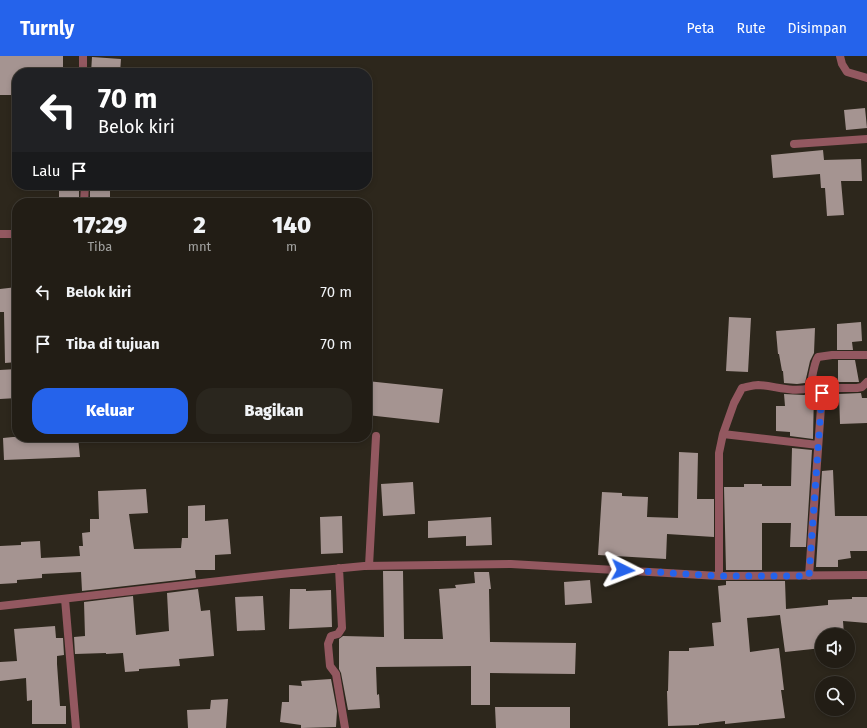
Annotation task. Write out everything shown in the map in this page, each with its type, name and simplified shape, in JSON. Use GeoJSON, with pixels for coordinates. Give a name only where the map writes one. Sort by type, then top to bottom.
{"type":"FeatureCollection","features":[{"type":"Feature","properties":{"kind":"street"},"geometry":{"type":"LineString","coordinates":[[83,56],[83,68]]}},
{"type":"Feature","properties":{"kind":"street"},"geometry":{"type":"LineString","coordinates":[[840,56],[842,64],[847,72],[867,78]]}},
{"type":"Feature","properties":{"kind":"street"},"geometry":{"type":"LineString","coordinates":[[794,144],[867,139]]}},
{"type":"Feature","properties":{"kind":"street"},"geometry":{"type":"LineString","coordinates":[[0,234],[12,234]]}},
{"type":"Feature","properties":{"kind":"street"},"geometry":{"type":"LineString","coordinates":[[719,576],[719,453],[723,434],[734,403],[742,388],[757,385],[784,389],[802,390],[810,388],[814,375],[815,361],[818,357],[832,354],[867,354]]}},
{"type":"Feature","properties":{"kind":"street"},"geometry":{"type":"LineString","coordinates":[[809,576],[821,403],[824,390],[827,388],[860,388],[867,382]]}},
{"type":"Feature","properties":{"kind":"street"},"geometry":{"type":"LineString","coordinates":[[723,434],[818,445]]}},
{"type":"Feature","properties":{"kind":"street"},"geometry":{"type":"LineString","coordinates":[[369,566],[376,436]]}},
{"type":"Feature","properties":{"kind":"street"},"geometry":{"type":"LineString","coordinates":[[0,606],[339,568],[369,566],[511,564],[719,576],[867,575]]}},
{"type":"Feature","properties":{"kind":"street"},"geometry":{"type":"LineString","coordinates":[[339,568],[342,628],[338,634],[331,636],[328,644],[330,666],[336,674],[345,728]]}},
{"type":"Feature","properties":{"kind":"street"},"geometry":{"type":"LineString","coordinates":[[65,599],[76,728]]}},
{"type":"Feature","properties":{"kind":"building"},"geometry":{"type":"Polygon","coordinates":[[[0,56],[63,56],[63,68],[12,68],[12,95],[0,95],[0,56]]]}},
{"type":"Feature","properties":{"kind":"building"},"geometry":{"type":"Polygon","coordinates":[[[92,57],[121,59],[120,68],[91,68],[92,57]]]}},
{"type":"Feature","properties":{"kind":"building"},"geometry":{"type":"Polygon","coordinates":[[[865,108],[867,128],[846,130],[844,110],[865,108]]]}},
{"type":"Feature","properties":{"kind":"building"},"geometry":{"type":"Polygon","coordinates":[[[823,150],[824,160],[861,159],[862,181],[841,181],[844,215],[827,216],[825,188],[821,188],[820,174],[773,178],[771,155],[823,150]]]}},
{"type":"Feature","properties":{"kind":"building"},"geometry":{"type":"Polygon","coordinates":[[[59,190],[79,190],[79,198],[59,198],[59,190]]]}},
{"type":"Feature","properties":{"kind":"building"},"geometry":{"type":"Polygon","coordinates":[[[90,190],[110,190],[110,198],[90,198],[90,190]]]}},
{"type":"Feature","properties":{"kind":"building"},"geometry":{"type":"Polygon","coordinates":[[[12,288],[12,362],[5,363],[4,312],[0,312],[0,289],[12,288]]]}},
{"type":"Feature","properties":{"kind":"building"},"geometry":{"type":"Polygon","coordinates":[[[729,317],[751,318],[748,372],[726,371],[729,317]]]}},
{"type":"Feature","properties":{"kind":"building"},"geometry":{"type":"Polygon","coordinates":[[[861,322],[862,341],[852,342],[853,350],[837,350],[837,324],[861,322]]]}},
{"type":"Feature","properties":{"kind":"building"},"geometry":{"type":"Polygon","coordinates":[[[815,328],[814,353],[810,361],[805,383],[784,383],[783,371],[778,354],[776,331],[815,328]]]}},
{"type":"Feature","properties":{"kind":"building"},"geometry":{"type":"Polygon","coordinates":[[[838,360],[855,360],[859,382],[838,382],[838,360]]]}},
{"type":"Feature","properties":{"kind":"building"},"geometry":{"type":"Polygon","coordinates":[[[12,369],[12,398],[0,399],[0,370],[12,369]]]}},
{"type":"Feature","properties":{"kind":"building"},"geometry":{"type":"Polygon","coordinates":[[[372,382],[443,389],[439,423],[372,416],[372,382]]]}},
{"type":"Feature","properties":{"kind":"building"},"geometry":{"type":"Polygon","coordinates":[[[814,392],[813,439],[790,436],[790,432],[776,431],[776,406],[785,406],[784,394],[804,395],[814,392]]]}},
{"type":"Feature","properties":{"kind":"building"},"geometry":{"type":"Polygon","coordinates":[[[861,393],[862,398],[867,398],[867,423],[840,424],[839,394],[861,393]]]}},
{"type":"Feature","properties":{"kind":"building"},"geometry":{"type":"Polygon","coordinates":[[[12,437],[12,442],[78,442],[80,457],[4,460],[3,438],[12,437]]]}},
{"type":"Feature","properties":{"kind":"building"},"geometry":{"type":"Polygon","coordinates":[[[792,448],[812,450],[806,547],[790,547],[791,523],[762,523],[762,570],[726,570],[724,487],[744,487],[744,484],[762,484],[762,486],[791,486],[792,448]]]}},
{"type":"Feature","properties":{"kind":"building"},"geometry":{"type":"Polygon","coordinates":[[[679,452],[698,453],[697,499],[714,499],[714,537],[667,534],[666,559],[598,555],[602,492],[622,493],[622,496],[648,497],[647,517],[678,518],[679,452]]]}},
{"type":"Feature","properties":{"kind":"building"},"geometry":{"type":"Polygon","coordinates":[[[833,470],[835,516],[867,516],[867,551],[850,551],[851,558],[838,560],[838,567],[816,567],[822,471],[833,470]]]}},
{"type":"Feature","properties":{"kind":"building"},"geometry":{"type":"Polygon","coordinates":[[[413,482],[415,514],[383,516],[381,484],[413,482]]]}},
{"type":"Feature","properties":{"kind":"building"},"geometry":{"type":"Polygon","coordinates":[[[146,489],[148,513],[129,514],[134,549],[181,548],[182,538],[188,538],[188,506],[205,505],[205,521],[228,519],[231,554],[215,555],[215,570],[195,570],[196,578],[82,591],[81,572],[42,574],[42,578],[17,580],[17,583],[0,584],[0,546],[21,545],[21,542],[40,541],[41,558],[80,556],[79,546],[83,546],[82,533],[90,532],[90,519],[99,519],[98,491],[146,489]]]}},
{"type":"Feature","properties":{"kind":"building"},"geometry":{"type":"Polygon","coordinates":[[[342,516],[343,553],[321,554],[320,517],[342,516]]]}},
{"type":"Feature","properties":{"kind":"building"},"geometry":{"type":"Polygon","coordinates":[[[491,517],[492,545],[466,546],[466,536],[428,538],[428,521],[491,517]]]}},
{"type":"Feature","properties":{"kind":"building"},"geometry":{"type":"Polygon","coordinates":[[[383,571],[403,571],[404,639],[443,639],[439,589],[456,588],[455,585],[475,583],[474,572],[489,572],[491,589],[489,589],[490,642],[576,643],[575,674],[490,673],[490,705],[471,705],[471,666],[376,667],[377,695],[379,694],[380,708],[348,710],[339,669],[339,639],[343,636],[384,637],[383,571]]]}},
{"type":"Feature","properties":{"kind":"building"},"geometry":{"type":"Polygon","coordinates":[[[590,580],[592,603],[565,605],[564,582],[590,580]]]}},
{"type":"Feature","properties":{"kind":"building"},"geometry":{"type":"Polygon","coordinates":[[[726,581],[785,581],[786,609],[828,605],[828,600],[867,597],[867,623],[843,621],[844,628],[815,628],[815,649],[785,652],[780,615],[747,618],[750,652],[779,648],[784,690],[781,690],[785,718],[725,724],[725,721],[699,725],[668,726],[667,691],[669,651],[689,651],[689,648],[714,646],[712,623],[721,622],[718,586],[726,585],[726,581]]]}},
{"type":"Feature","properties":{"kind":"building"},"geometry":{"type":"Polygon","coordinates":[[[198,589],[201,611],[210,610],[214,656],[179,659],[180,666],[139,669],[139,671],[125,672],[123,653],[75,654],[74,637],[85,636],[84,602],[133,596],[136,635],[169,631],[167,593],[198,589]]]}},
{"type":"Feature","properties":{"kind":"building"},"geometry":{"type":"Polygon","coordinates":[[[290,589],[306,589],[306,591],[331,590],[332,627],[289,629],[290,589]]]}},
{"type":"Feature","properties":{"kind":"building"},"geometry":{"type":"Polygon","coordinates":[[[263,596],[265,630],[237,631],[235,597],[263,596]]]}},
{"type":"Feature","properties":{"kind":"building"},"geometry":{"type":"Polygon","coordinates":[[[55,626],[56,638],[63,638],[64,655],[57,656],[57,664],[60,706],[66,706],[66,724],[32,724],[32,700],[27,701],[26,678],[0,681],[0,662],[17,661],[14,629],[55,626]]]}},
{"type":"Feature","properties":{"kind":"building"},"geometry":{"type":"Polygon","coordinates":[[[331,679],[337,711],[336,727],[301,728],[301,725],[280,722],[282,702],[289,702],[289,685],[302,686],[301,681],[331,679]]]}},
{"type":"Feature","properties":{"kind":"building"},"geometry":{"type":"Polygon","coordinates":[[[228,699],[226,728],[188,728],[187,710],[210,709],[211,700],[228,699]]]}},
{"type":"Feature","properties":{"kind":"building"},"geometry":{"type":"Polygon","coordinates":[[[495,707],[570,707],[570,728],[496,728],[495,707]]]}},
{"type":"Feature","properties":{"kind":"route"},"geometry":{"type":"LineString","coordinates":[[623,570],[719,576],[809,576],[822,393]]}}]}
